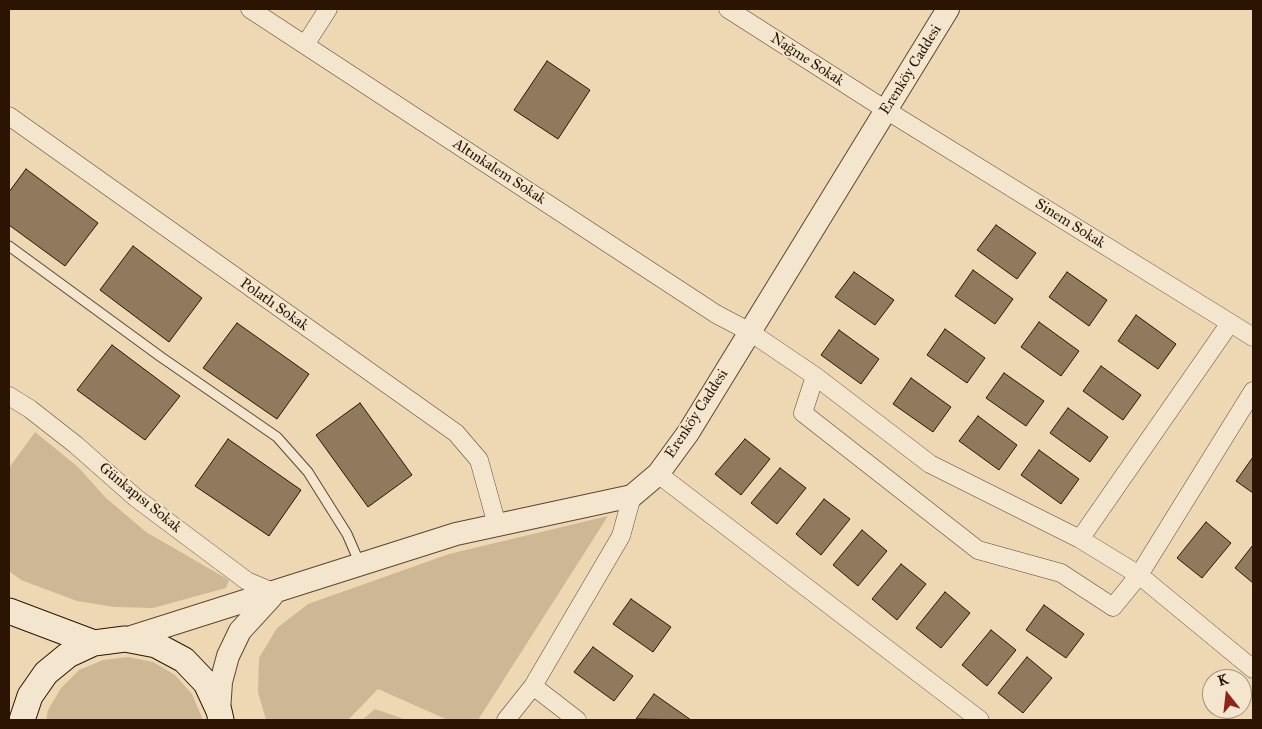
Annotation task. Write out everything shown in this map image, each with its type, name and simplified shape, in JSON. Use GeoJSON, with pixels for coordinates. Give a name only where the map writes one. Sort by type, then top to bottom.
{"type":"FeatureCollection","features":[{"type":"Feature","properties":{"kind":"main road"},"geometry":{"type":"LineString","coordinates":[[9,611],[94,643]]}},
{"type":"Feature","properties":{"kind":"main road"},"geometry":{"type":"LineString","coordinates":[[9,709],[21,720],[30,696],[46,672],[68,654],[94,643],[125,639],[156,645],[184,660],[206,683],[220,716]]}},
{"type":"Feature","properties":{"kind":"street","name":"Altınkalem Sokak"},"geometry":{"type":"LineString","coordinates":[[250,9],[716,314],[750,332],[815,376],[930,464],[1080,539],[1139,575],[1253,670]]}},
{"type":"Feature","properties":{"kind":"street"},"geometry":{"type":"LineString","coordinates":[[305,44],[328,9]]}},
{"type":"Feature","properties":{"kind":"street","name":"Nağme Sokak"},"geometry":{"type":"LineString","coordinates":[[728,9],[886,110]]}},
{"type":"Feature","properties":{"kind":"street","name":"Erenköy Caddesi"},"geometry":{"type":"LineString","coordinates":[[125,639],[275,593],[456,534],[632,496],[658,474],[688,433],[948,9]]}},
{"type":"Feature","properties":{"kind":"street","name":"Sinem Sokak"},"geometry":{"type":"LineString","coordinates":[[886,110],[1253,337]]}},
{"type":"Feature","properties":{"kind":"street","name":"Polatlı Sokak"},"geometry":{"type":"LineString","coordinates":[[9,116],[456,433],[479,460],[497,525]]}},
{"type":"Feature","properties":{"kind":"street"},"geometry":{"type":"LineString","coordinates":[[1080,539],[1230,323]]}},
{"type":"Feature","properties":{"kind":"street"},"geometry":{"type":"LineString","coordinates":[[815,376],[802,413],[978,550],[1061,573],[1112,607],[1139,575],[1253,392]]}},
{"type":"Feature","properties":{"kind":"street","name":"Günkapısı Sokak"},"geometry":{"type":"LineString","coordinates":[[9,396],[30,409],[68,439],[144,504],[247,580],[275,593]]}},
{"type":"Feature","properties":{"kind":"street"},"geometry":{"type":"LineString","coordinates":[[658,474],[980,720]]}},
{"type":"Feature","properties":{"kind":"street"},"geometry":{"type":"LineString","coordinates":[[506,720],[533,686],[621,536],[632,496]]}},
{"type":"Feature","properties":{"kind":"street"},"geometry":{"type":"LineString","coordinates":[[220,716],[221,682],[228,656],[240,631],[275,593]]}},
{"type":"Feature","properties":{"kind":"street"},"geometry":{"type":"LineString","coordinates":[[533,686],[577,720]]}},
{"type":"Feature","properties":{"kind":"lane"},"geometry":{"type":"LineString","coordinates":[[9,246],[161,357],[277,436],[308,472],[347,534],[360,566]]}},
{"type":"Feature","properties":{"kind":"shaded area"},"geometry":{"type":"Polygon","coordinates":[[[35,432],[78,467],[106,498],[146,532],[229,580],[226,588],[153,608],[114,607],[77,601],[21,580],[9,571],[9,468],[35,432]]]}},
{"type":"Feature","properties":{"kind":"shaded area"},"geometry":{"type":"Polygon","coordinates":[[[608,516],[478,720],[448,720],[378,689],[348,720],[266,720],[258,692],[259,658],[277,628],[308,604],[449,554],[608,516]]]}},
{"type":"Feature","properties":{"kind":"shaded area"},"geometry":{"type":"Polygon","coordinates":[[[128,657],[153,662],[175,675],[192,694],[203,720],[46,720],[48,710],[61,688],[79,670],[103,660],[128,657]]]}},
{"type":"Feature","properties":{"kind":"shaded area"},"geometry":{"type":"Polygon","coordinates":[[[375,709],[407,720],[362,720],[375,709]]]}},
{"type":"Feature","properties":{"kind":"building"},"geometry":{"type":"Polygon","coordinates":[[[547,61],[590,90],[558,139],[514,110],[547,61]]]}},
{"type":"Feature","properties":{"kind":"building"},"geometry":{"type":"Polygon","coordinates":[[[26,169],[98,223],[65,266],[9,225],[9,192],[26,169]]]}},
{"type":"Feature","properties":{"kind":"building"},"geometry":{"type":"Polygon","coordinates":[[[996,225],[1036,253],[1017,279],[977,250],[996,225]]]}},
{"type":"Feature","properties":{"kind":"building"},"geometry":{"type":"Polygon","coordinates":[[[133,246],[202,298],[169,342],[100,290],[133,246]]]}},
{"type":"Feature","properties":{"kind":"building"},"geometry":{"type":"Polygon","coordinates":[[[973,270],[1013,299],[995,324],[955,296],[973,270]]]}},
{"type":"Feature","properties":{"kind":"building"},"geometry":{"type":"Polygon","coordinates":[[[854,272],[894,300],[875,325],[835,297],[854,272]]]}},
{"type":"Feature","properties":{"kind":"building"},"geometry":{"type":"Polygon","coordinates":[[[1067,272],[1107,300],[1089,326],[1049,297],[1067,272]]]}},
{"type":"Feature","properties":{"kind":"building"},"geometry":{"type":"Polygon","coordinates":[[[1136,315],[1176,344],[1158,369],[1118,341],[1136,315]]]}},
{"type":"Feature","properties":{"kind":"building"},"geometry":{"type":"Polygon","coordinates":[[[1039,322],[1079,351],[1061,376],[1021,347],[1039,322]]]}},
{"type":"Feature","properties":{"kind":"building"},"geometry":{"type":"Polygon","coordinates":[[[237,323],[309,374],[277,419],[203,368],[237,323]]]}},
{"type":"Feature","properties":{"kind":"building"},"geometry":{"type":"Polygon","coordinates":[[[945,329],[985,358],[967,383],[927,355],[945,329]]]}},
{"type":"Feature","properties":{"kind":"building"},"geometry":{"type":"Polygon","coordinates":[[[839,330],[879,359],[861,384],[821,355],[839,330]]]}},
{"type":"Feature","properties":{"kind":"building"},"geometry":{"type":"Polygon","coordinates":[[[112,345],[180,396],[145,440],[77,390],[112,345]]]}},
{"type":"Feature","properties":{"kind":"building"},"geometry":{"type":"Polygon","coordinates":[[[1101,366],[1141,395],[1123,420],[1083,391],[1101,366]]]}},
{"type":"Feature","properties":{"kind":"building"},"geometry":{"type":"Polygon","coordinates":[[[1004,373],[1044,401],[1026,426],[986,398],[1004,373]]]}},
{"type":"Feature","properties":{"kind":"building"},"geometry":{"type":"Polygon","coordinates":[[[911,378],[951,407],[933,432],[893,404],[911,378]]]}},
{"type":"Feature","properties":{"kind":"building"},"geometry":{"type":"Polygon","coordinates":[[[360,403],[412,475],[368,507],[316,435],[360,403]]]}},
{"type":"Feature","properties":{"kind":"building"},"geometry":{"type":"Polygon","coordinates":[[[1068,408],[1108,437],[1090,462],[1050,433],[1068,408]]]}},
{"type":"Feature","properties":{"kind":"building"},"geometry":{"type":"Polygon","coordinates":[[[978,416],[1017,445],[999,470],[959,441],[978,416]]]}},
{"type":"Feature","properties":{"kind":"building"},"geometry":{"type":"Polygon","coordinates":[[[228,439],[301,490],[269,536],[195,486],[228,439]]]}},
{"type":"Feature","properties":{"kind":"building"},"geometry":{"type":"Polygon","coordinates":[[[745,439],[770,459],[741,495],[715,474],[745,439]]]}},
{"type":"Feature","properties":{"kind":"building"},"geometry":{"type":"Polygon","coordinates":[[[1039,450],[1079,479],[1061,504],[1021,475],[1039,450]]]}},
{"type":"Feature","properties":{"kind":"building"},"geometry":{"type":"Polygon","coordinates":[[[1253,457],[1253,493],[1236,481],[1253,457]]]}},
{"type":"Feature","properties":{"kind":"building"},"geometry":{"type":"Polygon","coordinates":[[[780,468],[806,488],[777,524],[751,503],[780,468]]]}},
{"type":"Feature","properties":{"kind":"building"},"geometry":{"type":"Polygon","coordinates":[[[824,499],[850,519],[821,555],[796,534],[824,499]]]}},
{"type":"Feature","properties":{"kind":"building"},"geometry":{"type":"Polygon","coordinates":[[[1206,522],[1231,543],[1202,578],[1177,558],[1206,522]]]}},
{"type":"Feature","properties":{"kind":"building"},"geometry":{"type":"Polygon","coordinates":[[[862,530],[887,551],[858,586],[833,565],[862,530]]]}},
{"type":"Feature","properties":{"kind":"building"},"geometry":{"type":"Polygon","coordinates":[[[1253,545],[1253,583],[1235,568],[1253,545]]]}},
{"type":"Feature","properties":{"kind":"building"},"geometry":{"type":"Polygon","coordinates":[[[901,564],[926,584],[897,620],[872,599],[901,564]]]}},
{"type":"Feature","properties":{"kind":"building"},"geometry":{"type":"Polygon","coordinates":[[[945,592],[970,613],[941,648],[916,628],[945,592]]]}},
{"type":"Feature","properties":{"kind":"building"},"geometry":{"type":"Polygon","coordinates":[[[631,599],[671,627],[653,652],[613,624],[631,599]]]}},
{"type":"Feature","properties":{"kind":"building"},"geometry":{"type":"Polygon","coordinates":[[[1044,605],[1084,634],[1066,658],[1026,630],[1044,605]]]}},
{"type":"Feature","properties":{"kind":"building"},"geometry":{"type":"Polygon","coordinates":[[[991,630],[1016,650],[987,686],[962,665],[991,630]]]}},
{"type":"Feature","properties":{"kind":"building"},"geometry":{"type":"Polygon","coordinates":[[[593,647],[633,676],[614,701],[574,672],[593,647]]]}},
{"type":"Feature","properties":{"kind":"building"},"geometry":{"type":"Polygon","coordinates":[[[1027,657],[1052,678],[1023,713],[998,693],[1027,657]]]}},
{"type":"Feature","properties":{"kind":"building"},"geometry":{"type":"Polygon","coordinates":[[[654,694],[691,720],[636,719],[654,694]]]}}]}
